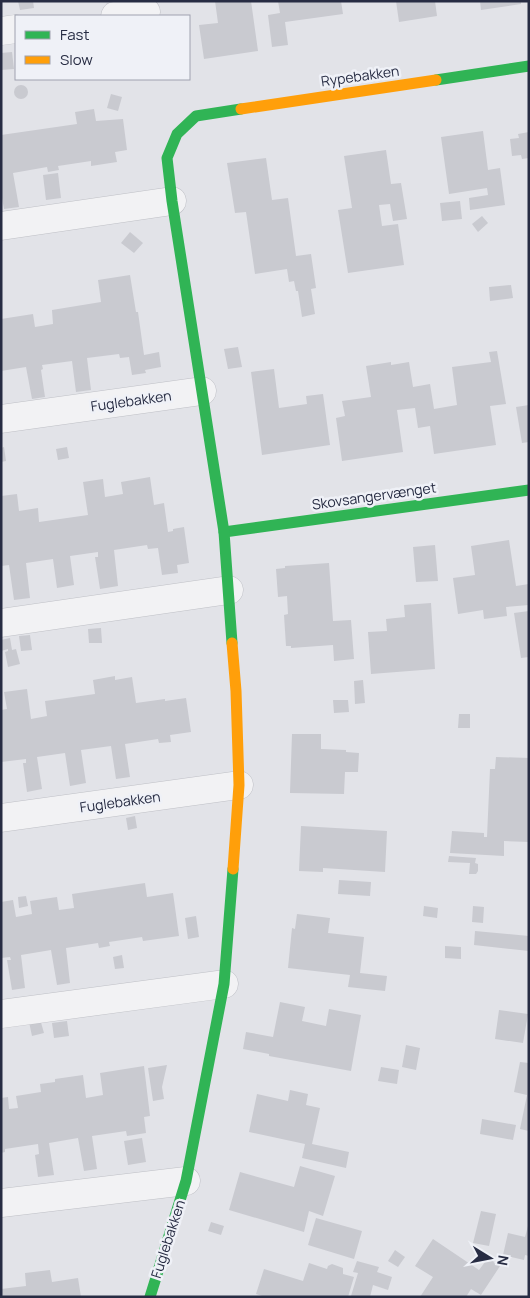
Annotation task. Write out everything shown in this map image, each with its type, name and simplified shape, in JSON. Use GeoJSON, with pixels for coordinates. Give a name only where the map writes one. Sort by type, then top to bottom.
{"type":"FeatureCollection","features":[{"type":"Feature","properties":{"kind":"street"},"geometry":{"type":"LineString","coordinates":[[120,15],[146,10]]}},
{"type":"Feature","properties":{"kind":"street"},"geometry":{"type":"LineString","coordinates":[[1,31],[15,29]]}},
{"type":"Feature","properties":{"kind":"street","name":"Rypebakken"},"geometry":{"type":"LineString","coordinates":[[196,116],[529,66]]}},
{"type":"Feature","properties":{"kind":"street","name":"Fuglebakken"},"geometry":{"type":"LineString","coordinates":[[150,1297],[186,1181],[224,984],[240,785],[236,691],[224,532],[172,201],[167,158],[176,134],[196,116]]}},
{"type":"Feature","properties":{"kind":"street"},"geometry":{"type":"LineString","coordinates":[[1,226],[172,201]]}},
{"type":"Feature","properties":{"kind":"street","name":"Fuglebakken"},"geometry":{"type":"LineString","coordinates":[[1,419],[202,391]]}},
{"type":"Feature","properties":{"kind":"street","name":"Skovsangervænget"},"geometry":{"type":"LineString","coordinates":[[224,532],[529,490]]}},
{"type":"Feature","properties":{"kind":"street"},"geometry":{"type":"LineString","coordinates":[[1,623],[229,590]]}},
{"type":"Feature","properties":{"kind":"street","name":"Fuglebakken"},"geometry":{"type":"LineString","coordinates":[[1,818],[240,785]]}},
{"type":"Feature","properties":{"kind":"street"},"geometry":{"type":"LineString","coordinates":[[1,1014],[224,984]]}},
{"type":"Feature","properties":{"kind":"street","name":"Fuglebakken"},"geometry":{"type":"LineString","coordinates":[[1,1203],[186,1181]]}},
{"type":"Feature","properties":{"kind":"building"},"geometry":{"type":"Polygon","coordinates":[[[18,1],[33,1],[34,8],[20,10],[18,1]]]}},
{"type":"Feature","properties":{"kind":"building"},"geometry":{"type":"Polygon","coordinates":[[[215,1],[251,1],[258,51],[204,59],[199,25],[218,23],[215,1]]]}},
{"type":"Feature","properties":{"kind":"building"},"geometry":{"type":"Polygon","coordinates":[[[278,1],[341,1],[343,14],[285,22],[288,45],[272,47],[268,15],[280,13],[278,1]]]}},
{"type":"Feature","properties":{"kind":"building"},"geometry":{"type":"Polygon","coordinates":[[[396,1],[435,1],[437,16],[399,22],[396,1]]]}},
{"type":"Feature","properties":{"kind":"building"},"geometry":{"type":"Polygon","coordinates":[[[480,1],[521,1],[521,4],[481,10],[480,1]]]}},
{"type":"Feature","properties":{"kind":"building"},"geometry":{"type":"Polygon","coordinates":[[[12,52],[14,69],[1,70],[1,53],[12,52]]]}},
{"type":"Feature","properties":{"kind":"building"},"geometry":{"type":"Polygon","coordinates":[[[21,85],[26,87],[28,92],[26,97],[21,99],[16,97],[14,92],[16,87],[21,85]]]}},
{"type":"Feature","properties":{"kind":"building"},"geometry":{"type":"Polygon","coordinates":[[[111,94],[122,97],[118,111],[107,108],[111,94]]]}},
{"type":"Feature","properties":{"kind":"building"},"geometry":{"type":"Polygon","coordinates":[[[94,109],[96,121],[123,119],[127,150],[115,152],[117,162],[91,166],[91,161],[58,166],[59,170],[48,172],[47,167],[13,173],[19,207],[4,209],[1,192],[1,135],[77,124],[75,112],[94,109]]]}},
{"type":"Feature","properties":{"kind":"building"},"geometry":{"type":"Polygon","coordinates":[[[483,131],[488,170],[500,168],[505,205],[470,210],[469,198],[488,195],[487,188],[449,194],[441,137],[483,131]]]}},
{"type":"Feature","properties":{"kind":"building"},"geometry":{"type":"Polygon","coordinates":[[[529,132],[529,158],[522,159],[521,155],[512,156],[510,139],[519,138],[518,134],[529,132]]]}},
{"type":"Feature","properties":{"kind":"building"},"geometry":{"type":"Polygon","coordinates":[[[386,150],[391,184],[401,183],[407,219],[393,221],[390,204],[379,205],[382,226],[398,224],[404,265],[348,273],[338,210],[352,208],[344,156],[386,150]]]}},
{"type":"Feature","properties":{"kind":"building"},"geometry":{"type":"Polygon","coordinates":[[[266,158],[272,200],[288,198],[296,256],[311,254],[316,288],[311,289],[315,314],[302,317],[298,291],[296,291],[294,281],[289,282],[287,269],[255,274],[246,212],[235,213],[227,163],[266,158]]]}},
{"type":"Feature","properties":{"kind":"building"},"geometry":{"type":"Polygon","coordinates":[[[58,173],[61,198],[46,200],[43,175],[58,173]]]}},
{"type":"Feature","properties":{"kind":"building"},"geometry":{"type":"Polygon","coordinates":[[[460,201],[462,219],[442,221],[440,203],[460,201]]]}},
{"type":"Feature","properties":{"kind":"building"},"geometry":{"type":"Polygon","coordinates":[[[482,216],[488,223],[478,232],[472,224],[482,216]]]}},
{"type":"Feature","properties":{"kind":"building"},"geometry":{"type":"Polygon","coordinates":[[[130,232],[143,243],[134,253],[121,243],[130,232]]]}},
{"type":"Feature","properties":{"kind":"building"},"geometry":{"type":"Polygon","coordinates":[[[130,275],[136,312],[138,312],[144,355],[159,352],[161,367],[145,370],[146,373],[132,375],[129,357],[120,358],[119,354],[87,358],[91,390],[76,392],[72,361],[42,365],[45,397],[32,399],[26,367],[1,371],[1,319],[33,314],[35,327],[53,324],[52,310],[101,302],[98,280],[130,275]]]}},
{"type":"Feature","properties":{"kind":"building"},"geometry":{"type":"Polygon","coordinates":[[[511,285],[513,298],[490,301],[489,287],[511,285]]]}},
{"type":"Feature","properties":{"kind":"building"},"geometry":{"type":"Polygon","coordinates":[[[238,347],[242,367],[228,369],[224,349],[238,347]]]}},
{"type":"Feature","properties":{"kind":"building"},"geometry":{"type":"Polygon","coordinates":[[[497,351],[506,404],[490,406],[496,445],[434,454],[430,426],[418,428],[415,408],[397,410],[403,452],[342,461],[336,418],[345,416],[342,401],[371,397],[366,366],[391,362],[391,365],[409,362],[413,387],[430,384],[434,409],[457,405],[452,367],[491,362],[489,352],[497,351]]]}},
{"type":"Feature","properties":{"kind":"building"},"geometry":{"type":"Polygon","coordinates":[[[274,369],[279,408],[307,404],[306,396],[323,394],[330,445],[262,455],[251,372],[274,369]]]}},
{"type":"Feature","properties":{"kind":"building"},"geometry":{"type":"Polygon","coordinates":[[[529,405],[529,442],[522,443],[516,407],[529,405]]]}},
{"type":"Feature","properties":{"kind":"building"},"geometry":{"type":"Polygon","coordinates":[[[4,447],[6,461],[1,462],[1,448],[4,447]]]}},
{"type":"Feature","properties":{"kind":"building"},"geometry":{"type":"Polygon","coordinates":[[[67,447],[69,458],[58,460],[56,449],[67,447]]]}},
{"type":"Feature","properties":{"kind":"building"},"geometry":{"type":"Polygon","coordinates":[[[150,477],[154,505],[164,503],[168,532],[184,527],[189,563],[177,565],[178,573],[162,575],[158,548],[148,549],[147,545],[114,550],[118,586],[100,589],[95,557],[98,557],[98,552],[70,556],[74,585],[57,588],[53,559],[26,563],[30,598],[14,600],[9,565],[1,566],[1,496],[17,494],[19,511],[38,508],[39,522],[88,515],[83,482],[103,479],[105,497],[123,494],[121,482],[150,477]]]}},
{"type":"Feature","properties":{"kind":"building"},"geometry":{"type":"Polygon","coordinates":[[[509,540],[516,586],[529,584],[529,605],[506,607],[507,616],[484,619],[483,610],[458,614],[453,578],[475,575],[471,546],[509,540]]]}},
{"type":"Feature","properties":{"kind":"building"},"geometry":{"type":"Polygon","coordinates":[[[435,545],[438,581],[416,582],[413,547],[435,545]]]}},
{"type":"Feature","properties":{"kind":"building"},"geometry":{"type":"Polygon","coordinates":[[[329,563],[333,621],[351,620],[354,659],[334,661],[333,645],[291,648],[291,646],[286,646],[284,615],[288,614],[287,596],[278,597],[276,569],[285,568],[285,566],[329,563]]]}},
{"type":"Feature","properties":{"kind":"building"},"geometry":{"type":"Polygon","coordinates":[[[431,603],[435,669],[371,674],[368,632],[387,631],[386,619],[405,617],[404,605],[431,603]]]}},
{"type":"Feature","properties":{"kind":"building"},"geometry":{"type":"Polygon","coordinates":[[[529,611],[529,657],[521,658],[514,613],[529,611]]]}},
{"type":"Feature","properties":{"kind":"building"},"geometry":{"type":"Polygon","coordinates":[[[101,628],[102,643],[89,643],[88,629],[101,628]]]}},
{"type":"Feature","properties":{"kind":"building"},"geometry":{"type":"Polygon","coordinates":[[[30,635],[32,650],[21,651],[19,636],[30,635]]]}},
{"type":"Feature","properties":{"kind":"building"},"geometry":{"type":"Polygon","coordinates":[[[10,638],[12,650],[16,649],[20,664],[8,667],[5,652],[8,649],[1,651],[1,640],[10,638]]]}},
{"type":"Feature","properties":{"kind":"building"},"geometry":{"type":"Polygon","coordinates":[[[115,676],[115,680],[132,677],[136,703],[186,698],[191,732],[170,735],[171,742],[159,743],[158,739],[125,744],[130,777],[116,779],[111,746],[81,750],[86,783],[70,786],[65,753],[37,757],[42,789],[27,792],[23,763],[26,763],[26,759],[1,762],[1,710],[7,709],[4,692],[27,689],[31,719],[47,716],[45,701],[95,694],[93,680],[115,676]]]}},
{"type":"Feature","properties":{"kind":"building"},"geometry":{"type":"Polygon","coordinates":[[[363,680],[365,703],[355,704],[354,681],[363,680]]]}},
{"type":"Feature","properties":{"kind":"building"},"geometry":{"type":"Polygon","coordinates":[[[333,700],[348,700],[349,712],[334,713],[333,700]]]}},
{"type":"Feature","properties":{"kind":"building"},"geometry":{"type":"Polygon","coordinates":[[[459,714],[470,714],[470,728],[458,728],[459,714]]]}},
{"type":"Feature","properties":{"kind":"building"},"geometry":{"type":"Polygon","coordinates":[[[292,734],[321,734],[321,749],[346,750],[346,752],[359,753],[358,772],[345,772],[344,794],[290,793],[292,734]]]}},
{"type":"Feature","properties":{"kind":"building"},"geometry":{"type":"Polygon","coordinates":[[[496,757],[529,758],[529,842],[504,841],[504,856],[450,853],[452,831],[484,833],[484,837],[487,837],[490,769],[495,769],[496,757]]]}},
{"type":"Feature","properties":{"kind":"building"},"geometry":{"type":"Polygon","coordinates":[[[135,816],[137,828],[128,830],[126,818],[135,816]]]}},
{"type":"Feature","properties":{"kind":"building"},"geometry":{"type":"Polygon","coordinates":[[[301,826],[387,831],[385,872],[323,868],[323,872],[299,871],[301,826]]]}},
{"type":"Feature","properties":{"kind":"building"},"geometry":{"type":"Polygon","coordinates":[[[449,856],[476,858],[475,863],[478,864],[478,871],[476,874],[469,874],[470,863],[448,862],[449,856]]]}},
{"type":"Feature","properties":{"kind":"building"},"geometry":{"type":"Polygon","coordinates":[[[339,880],[371,882],[370,896],[338,894],[339,880]]]}},
{"type":"Feature","properties":{"kind":"building"},"geometry":{"type":"Polygon","coordinates":[[[145,883],[147,897],[173,893],[179,936],[143,941],[142,937],[109,942],[110,946],[99,948],[98,943],[66,948],[70,983],[57,985],[51,950],[21,955],[25,988],[12,990],[7,960],[11,960],[10,957],[1,958],[1,902],[13,900],[16,917],[32,914],[30,901],[57,897],[59,910],[74,908],[72,894],[145,883]]]}},
{"type":"Feature","properties":{"kind":"building"},"geometry":{"type":"Polygon","coordinates":[[[26,896],[28,906],[19,908],[18,897],[26,896]]]}},
{"type":"Feature","properties":{"kind":"building"},"geometry":{"type":"Polygon","coordinates":[[[424,906],[438,908],[437,918],[423,916],[424,906]]]}},
{"type":"Feature","properties":{"kind":"building"},"geometry":{"type":"Polygon","coordinates":[[[473,906],[484,907],[483,923],[472,922],[473,906]]]}},
{"type":"Feature","properties":{"kind":"building"},"geometry":{"type":"Polygon","coordinates":[[[297,914],[330,918],[328,933],[364,937],[360,973],[387,976],[385,991],[348,987],[350,975],[288,968],[292,928],[295,929],[297,914]]]}},
{"type":"Feature","properties":{"kind":"building"},"geometry":{"type":"Polygon","coordinates":[[[196,916],[199,937],[188,939],[185,918],[196,916]]]}},
{"type":"Feature","properties":{"kind":"building"},"geometry":{"type":"Polygon","coordinates":[[[475,931],[529,936],[529,951],[474,945],[475,931]]]}},
{"type":"Feature","properties":{"kind":"building"},"geometry":{"type":"Polygon","coordinates":[[[445,946],[461,947],[461,959],[445,958],[445,946]]]}},
{"type":"Feature","properties":{"kind":"building"},"geometry":{"type":"Polygon","coordinates":[[[122,955],[124,968],[115,969],[113,957],[122,955]]]}},
{"type":"Feature","properties":{"kind":"building"},"geometry":{"type":"Polygon","coordinates":[[[280,1002],[305,1007],[302,1021],[326,1026],[329,1009],[361,1015],[351,1071],[269,1056],[269,1054],[243,1049],[246,1032],[273,1037],[280,1002]]]}},
{"type":"Feature","properties":{"kind":"building"},"geometry":{"type":"Polygon","coordinates":[[[499,1010],[528,1014],[523,1043],[495,1039],[499,1010]]]}},
{"type":"Feature","properties":{"kind":"building"},"geometry":{"type":"Polygon","coordinates":[[[40,1019],[44,1033],[32,1036],[29,1022],[40,1019]]]}},
{"type":"Feature","properties":{"kind":"building"},"geometry":{"type":"Polygon","coordinates":[[[67,1021],[69,1036],[54,1038],[52,1023],[67,1021]]]}},
{"type":"Feature","properties":{"kind":"building"},"geometry":{"type":"Polygon","coordinates":[[[406,1045],[420,1048],[416,1070],[402,1067],[406,1045]]]}},
{"type":"Feature","properties":{"kind":"building"},"geometry":{"type":"Polygon","coordinates":[[[520,1062],[529,1063],[529,1131],[520,1129],[527,1095],[514,1092],[520,1062]]]}},
{"type":"Feature","properties":{"kind":"building"},"geometry":{"type":"Polygon","coordinates":[[[167,1065],[162,1087],[164,1099],[153,1101],[148,1068],[167,1065]]]}},
{"type":"Feature","properties":{"kind":"building"},"geometry":{"type":"Polygon","coordinates":[[[144,1066],[150,1116],[144,1117],[146,1133],[127,1136],[126,1131],[92,1136],[97,1169],[84,1171],[78,1138],[49,1143],[54,1175],[38,1177],[35,1155],[39,1154],[38,1144],[5,1149],[5,1152],[1,1153],[1,1098],[8,1097],[9,1109],[18,1108],[16,1096],[41,1092],[40,1084],[55,1082],[55,1079],[83,1075],[86,1098],[103,1095],[100,1073],[144,1066]]]}},
{"type":"Feature","properties":{"kind":"building"},"geometry":{"type":"Polygon","coordinates":[[[381,1067],[399,1070],[397,1084],[378,1081],[381,1067]]]}},
{"type":"Feature","properties":{"kind":"building"},"geometry":{"type":"Polygon","coordinates":[[[290,1090],[308,1094],[306,1105],[320,1108],[312,1144],[349,1152],[346,1168],[302,1158],[305,1144],[249,1132],[257,1094],[288,1101],[290,1090]]]}},
{"type":"Feature","properties":{"kind":"building"},"geometry":{"type":"Polygon","coordinates":[[[482,1119],[516,1125],[513,1140],[480,1134],[482,1119]]]}},
{"type":"Feature","properties":{"kind":"building"},"geometry":{"type":"Polygon","coordinates":[[[142,1138],[146,1162],[128,1165],[124,1141],[142,1138]]]}},
{"type":"Feature","properties":{"kind":"building"},"geometry":{"type":"Polygon","coordinates":[[[300,1166],[335,1176],[323,1216],[309,1211],[304,1232],[229,1210],[240,1172],[294,1187],[300,1166]]]}},
{"type":"Feature","properties":{"kind":"building"},"geometry":{"type":"Polygon","coordinates":[[[481,1211],[496,1214],[489,1246],[473,1243],[481,1211]]]}},
{"type":"Feature","properties":{"kind":"building"},"geometry":{"type":"Polygon","coordinates":[[[316,1218],[362,1231],[354,1259],[308,1245],[316,1218]]]}},
{"type":"Feature","properties":{"kind":"building"},"geometry":{"type":"Polygon","coordinates":[[[211,1222],[224,1226],[221,1235],[208,1231],[211,1222]]]}},
{"type":"Feature","properties":{"kind":"building"},"geometry":{"type":"Polygon","coordinates":[[[528,1226],[529,1256],[525,1255],[524,1260],[503,1255],[508,1233],[525,1237],[528,1226]]]}},
{"type":"Feature","properties":{"kind":"building"},"geometry":{"type":"Polygon","coordinates":[[[433,1239],[479,1270],[488,1258],[500,1266],[481,1295],[471,1289],[466,1297],[420,1297],[433,1277],[415,1266],[433,1239]]]}},
{"type":"Feature","properties":{"kind":"building"},"geometry":{"type":"Polygon","coordinates":[[[395,1250],[405,1257],[398,1267],[388,1261],[395,1250]]]}},
{"type":"Feature","properties":{"kind":"building"},"geometry":{"type":"Polygon","coordinates":[[[357,1261],[379,1267],[377,1272],[392,1277],[388,1290],[373,1285],[370,1297],[351,1296],[358,1273],[353,1272],[357,1261]]]}},
{"type":"Feature","properties":{"kind":"building"},"geometry":{"type":"Polygon","coordinates":[[[309,1263],[327,1269],[332,1264],[343,1268],[343,1274],[354,1277],[348,1297],[265,1297],[256,1294],[264,1269],[303,1281],[309,1263]]]}},
{"type":"Feature","properties":{"kind":"building"},"geometry":{"type":"Polygon","coordinates":[[[50,1270],[52,1282],[78,1278],[81,1297],[1,1297],[1,1289],[26,1286],[25,1273],[50,1270]]]}},
{"type":"Feature","properties":{"kind":"traffic: fast"},"geometry":{"type":"LineString","coordinates":[[436,80],[529,66]]}},
{"type":"Feature","properties":{"kind":"traffic: fast"},"geometry":{"type":"LineString","coordinates":[[232,643],[224,532],[172,201],[167,158],[177,134],[196,116],[241,109]]}},
{"type":"Feature","properties":{"kind":"traffic: fast"},"geometry":{"type":"LineString","coordinates":[[224,532],[529,490]]}},
{"type":"Feature","properties":{"kind":"traffic: fast"},"geometry":{"type":"LineString","coordinates":[[150,1297],[186,1181],[224,984],[233,869]]}},
{"type":"Feature","properties":{"kind":"traffic: slow"},"geometry":{"type":"LineString","coordinates":[[241,109],[436,80]]}},
{"type":"Feature","properties":{"kind":"traffic: slow"},"geometry":{"type":"LineString","coordinates":[[232,643],[236,691],[239,785],[233,869]]}}]}
